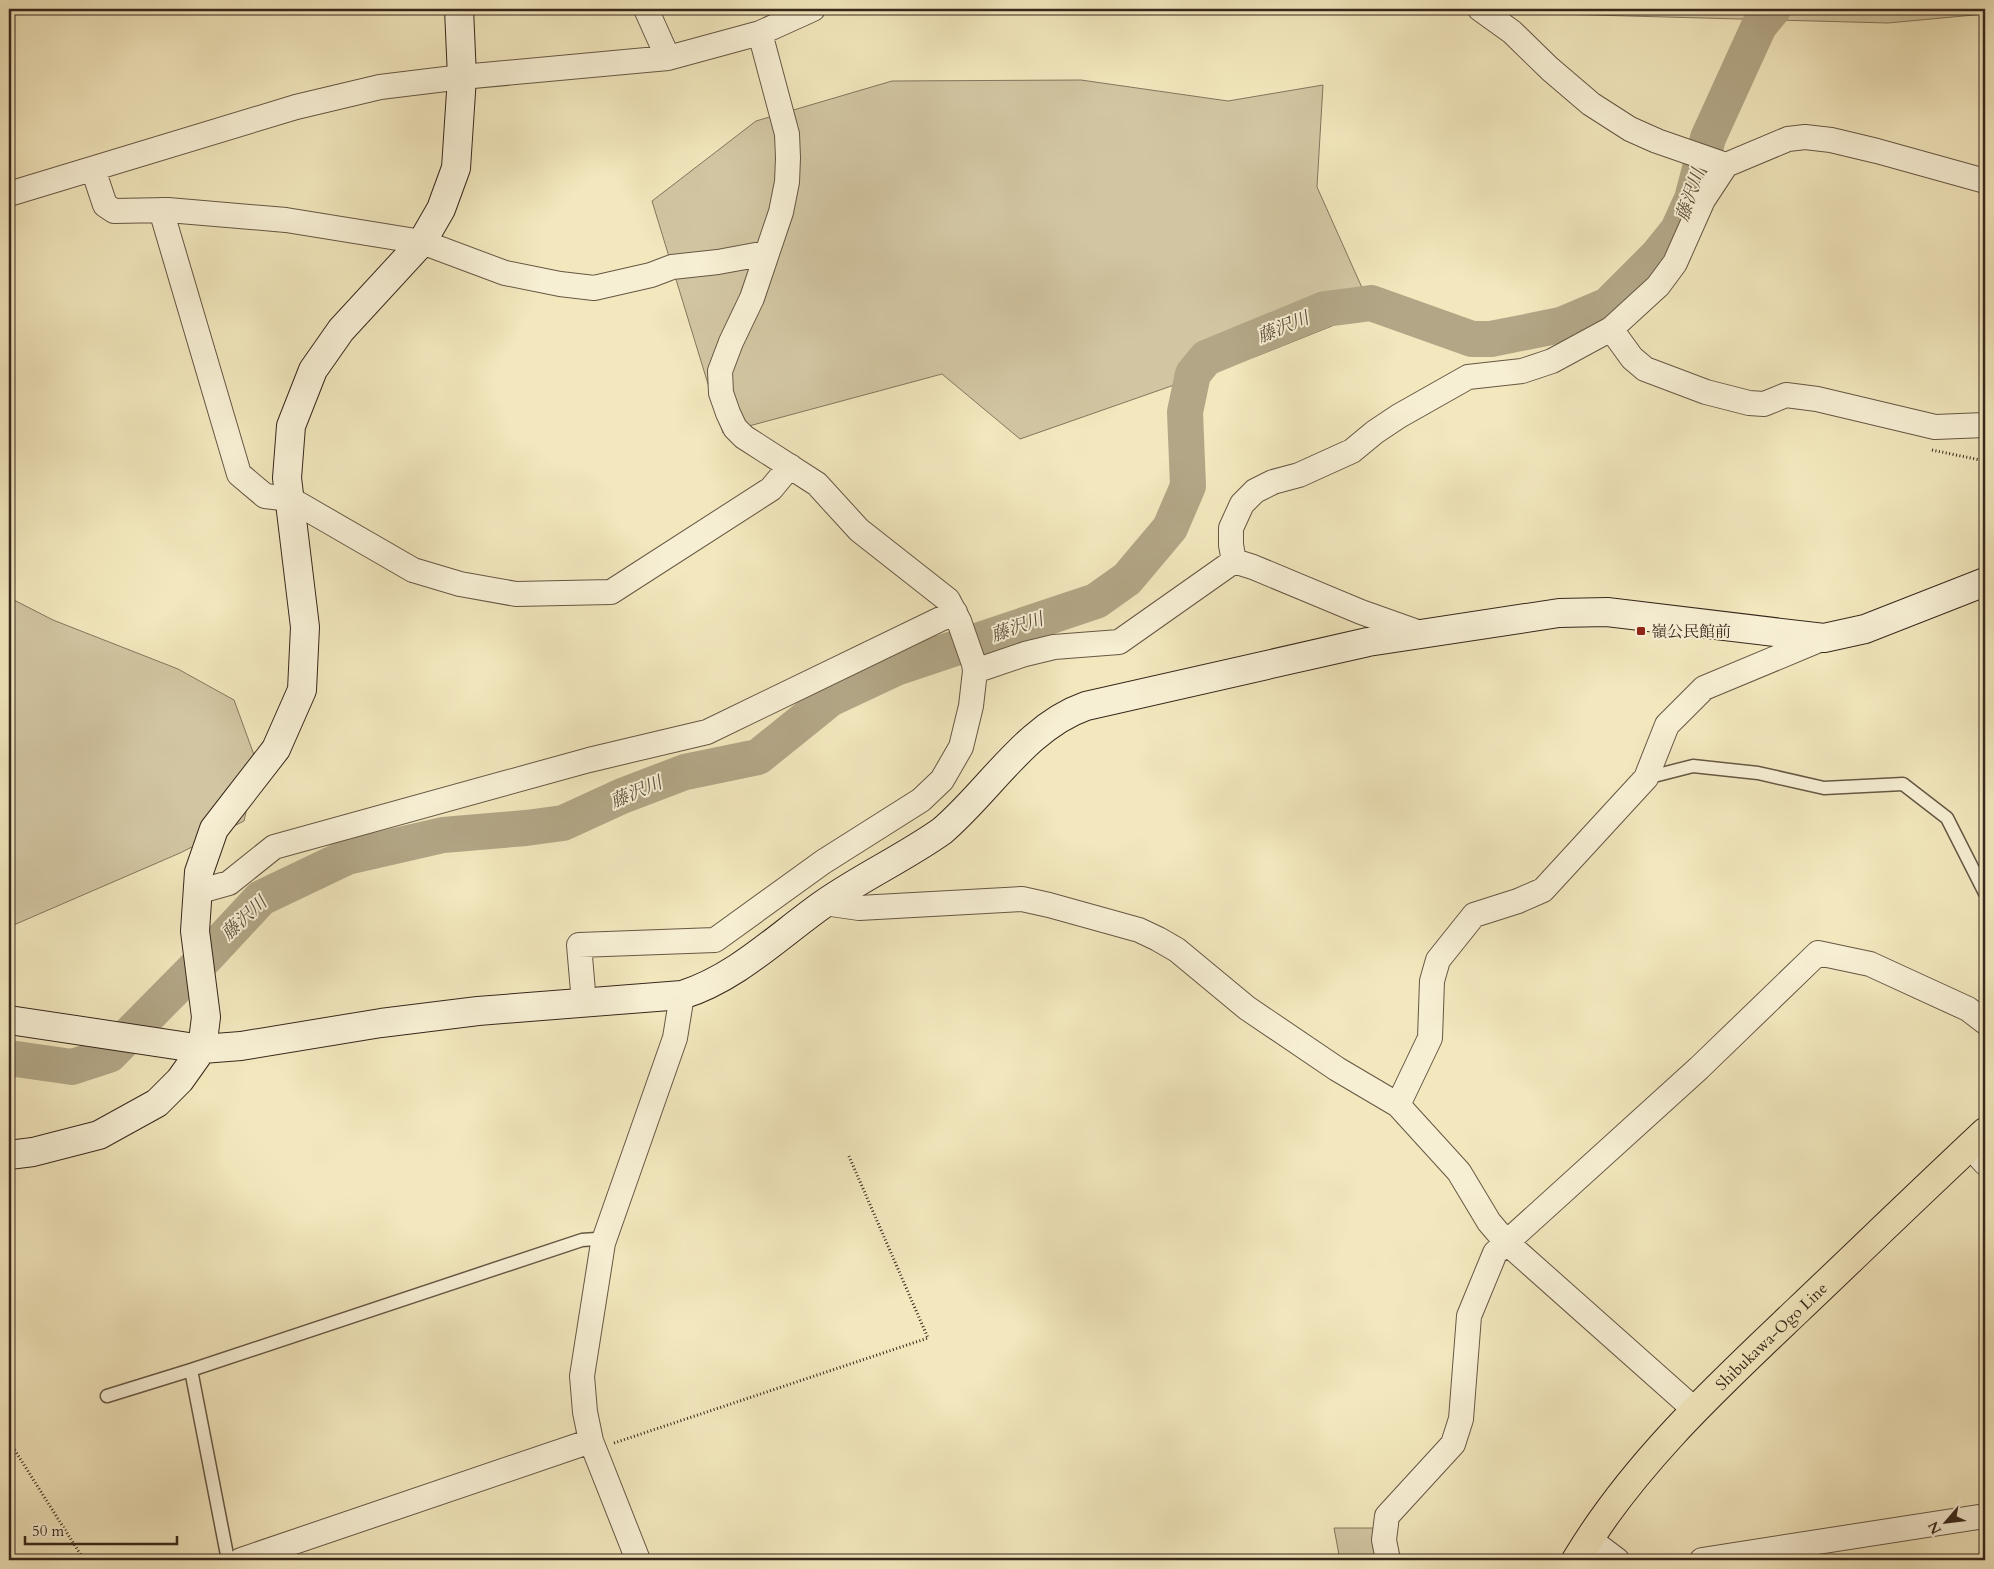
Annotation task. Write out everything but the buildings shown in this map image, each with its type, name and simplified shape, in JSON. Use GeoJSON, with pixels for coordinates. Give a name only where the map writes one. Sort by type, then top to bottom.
{"type":"FeatureCollection","features":[{"type":"Feature","properties":{"kind":"main road","name":"Shibukawa-Ogo Line"},"geometry":{"type":"LineString","coordinates":[[1582,1550],[1634,1478],[1695,1410],[1980,1147]]}},
{"type":"Feature","properties":{"kind":"street"},"geometry":{"type":"LineString","coordinates":[[9,1155],[34,1152],[99,1135],[157,1103],[180,1080],[202,1049],[206,1022],[195,931],[198,872],[214,829],[276,749],[302,690],[305,627],[287,478],[291,426],[313,370],[341,330],[422,242],[441,208],[456,168],[462,77],[459,9]]}},
{"type":"Feature","properties":{"kind":"street"},"geometry":{"type":"LineString","coordinates":[[646,9],[668,58]]}},
{"type":"Feature","properties":{"kind":"street"},"geometry":{"type":"LineString","coordinates":[[9,194],[296,107],[380,87],[462,77],[668,58],[760,33],[813,9]]}},
{"type":"Feature","properties":{"kind":"street"},"geometry":{"type":"LineString","coordinates":[[1480,9],[1512,32],[1550,69],[1591,104],[1630,129],[1657,141],[1726,165]]}},
{"type":"Feature","properties":{"kind":"street"},"geometry":{"type":"LineString","coordinates":[[584,1003],[579,945],[715,940],[823,862],[921,800],[942,780],[962,747],[971,706],[974,668],[957,616],[948,600],[859,530],[817,484],[744,437],[735,428],[721,393],[720,371],[731,342],[752,298],[781,212],[787,182],[787,134],[760,33]]}},
{"type":"Feature","properties":{"kind":"street"},"geometry":{"type":"LineString","coordinates":[[1234,561],[1231,545],[1231,528],[1242,504],[1255,491],[1273,482],[1299,475],[1352,451],[1375,432],[1399,416],[1468,377],[1522,371],[1589,342],[1611,329],[1658,286],[1675,263],[1703,200],[1726,165],[1788,138],[1805,137],[1831,140],[1878,151],[1985,181]]}},
{"type":"Feature","properties":{"kind":"street"},"geometry":{"type":"LineString","coordinates":[[93,169],[105,205],[114,211],[161,210],[286,220],[422,242],[504,273],[560,284],[594,288],[652,275],[672,266],[718,262],[767,253]]}},
{"type":"Feature","properties":{"kind":"street"},"geometry":{"type":"LineString","coordinates":[[161,210],[239,474],[265,496],[290,499],[414,570],[460,584],[516,594],[611,592],[771,489],[790,466]]}},
{"type":"Feature","properties":{"kind":"street"},"geometry":{"type":"LineString","coordinates":[[1611,329],[1632,358],[1645,369],[1706,392],[1749,403],[1764,404],[1786,395],[1817,398],[1935,427],[1985,425]]}},
{"type":"Feature","properties":{"kind":"street"},"geometry":{"type":"LineString","coordinates":[[1234,561],[1253,567],[1361,612],[1423,634]]}},
{"type":"Feature","properties":{"kind":"street"},"geometry":{"type":"LineString","coordinates":[[974,668],[1054,648],[1119,642],[1234,561]]}},
{"type":"Feature","properties":{"kind":"street"},"geometry":{"type":"LineString","coordinates":[[1398,1105],[1430,1038],[1432,981],[1438,960],[1474,915],[1518,902],[1543,890],[1646,778],[1667,725],[1704,688],[1824,638],[1865,629],[1985,582]]}},
{"type":"Feature","properties":{"kind":"street"},"geometry":{"type":"LineString","coordinates":[[9,1020],[202,1049],[241,1046],[381,1023],[478,1011],[682,996],[702,988],[734,970],[824,904],[942,831],[959,816],[1047,725],[1072,711],[1086,706],[1358,644],[1559,613],[1607,612],[1824,638]]}},
{"type":"Feature","properties":{"kind":"street"},"geometry":{"type":"LineString","coordinates":[[197,892],[229,883],[274,847],[590,760],[706,732],[957,616]]}},
{"type":"Feature","properties":{"kind":"street"},"geometry":{"type":"LineString","coordinates":[[824,904],[859,908],[1022,899],[1139,930],[1176,950],[1247,1008],[1337,1069],[1398,1105],[1459,1172],[1489,1222],[1506,1242],[1695,1410]]}},
{"type":"Feature","properties":{"kind":"street"},"geometry":{"type":"LineString","coordinates":[[1388,1560],[1384,1540],[1387,1516],[1453,1444],[1461,1419],[1469,1316],[1495,1253],[1698,1068],[1818,953],[1870,964],[1968,1009],[1985,1022]]}},
{"type":"Feature","properties":{"kind":"street"},"geometry":{"type":"LineString","coordinates":[[638,1560],[593,1446],[585,1412],[582,1376],[603,1242],[675,1038],[682,996]]}},
{"type":"Feature","properties":{"kind":"street"},"geometry":{"type":"LineString","coordinates":[[241,1560],[593,1446]]}},
{"type":"Feature","properties":{"kind":"street"},"geometry":{"type":"LineString","coordinates":[[1702,1560],[1985,1516]]}},
{"type":"Feature","properties":{"kind":"street"},"geometry":{"type":"LineString","coordinates":[[1582,1550],[1617,1560]]}},
{"type":"Feature","properties":{"kind":"lane"},"geometry":{"type":"LineString","coordinates":[[1646,778],[1693,766],[1758,773],[1824,788],[1903,784],[1947,818],[1985,893]]}},
{"type":"Feature","properties":{"kind":"lane"},"geometry":{"type":"LineString","coordinates":[[107,1396],[191,1370],[582,1240],[596,1239],[603,1242]]}},
{"type":"Feature","properties":{"kind":"lane"},"geometry":{"type":"LineString","coordinates":[[191,1370],[228,1560]]}},
{"type":"Feature","properties":{"kind":"path"},"geometry":{"type":"LineString","coordinates":[[593,1446],[928,1338],[848,1154]]}},
{"type":"Feature","properties":{"kind":"path"},"geometry":{"type":"LineString","coordinates":[[9,1441],[84,1560]]}},
{"type":"Feature","properties":{"kind":"shaded area"},"geometry":{"type":"Polygon","coordinates":[[[1509,9],[1985,9],[1985,14],[1888,23],[1517,13],[1509,9]]]}},
{"type":"Feature","properties":{"kind":"shaded area"},"geometry":{"type":"Polygon","coordinates":[[[1081,80],[1228,101],[1323,85],[1317,187],[1372,310],[1257,356],[1020,439],[942,374],[723,433],[652,201],[756,121],[892,81],[1081,80]]]}},
{"type":"Feature","properties":{"kind":"shaded area"},"geometry":{"type":"Polygon","coordinates":[[[9,590],[12,599],[53,620],[178,669],[234,700],[257,763],[244,821],[180,853],[9,927],[9,590]]]}},
{"type":"Feature","properties":{"kind":"shaded area"},"geometry":{"type":"Polygon","coordinates":[[[1334,1528],[1375,1528],[1376,1551],[1369,1560],[1340,1560],[1334,1528]]]}},
{"type":"Feature","properties":{"kind":"waterway","name":"藤沢川"},"geometry":{"type":"LineString","coordinates":[[9,1058],[72,1067],[109,1055],[208,955],[261,898],[347,857],[443,835],[563,823],[622,796],[685,772],[758,757],[830,699],[896,668],[1096,601],[1127,579],[1170,528],[1188,486],[1185,412],[1193,374],[1206,358],[1325,309],[1371,303],[1472,339],[1491,339],[1561,325],[1608,305],[1658,255],[1678,230],[1692,199],[1708,138],[1759,26],[1773,9]]}},
{"type":"Feature","properties":{"kind":"place","name":"嶺公民館前"},"geometry":{"type":"Point","coordinates":[1641,631]}}]}
